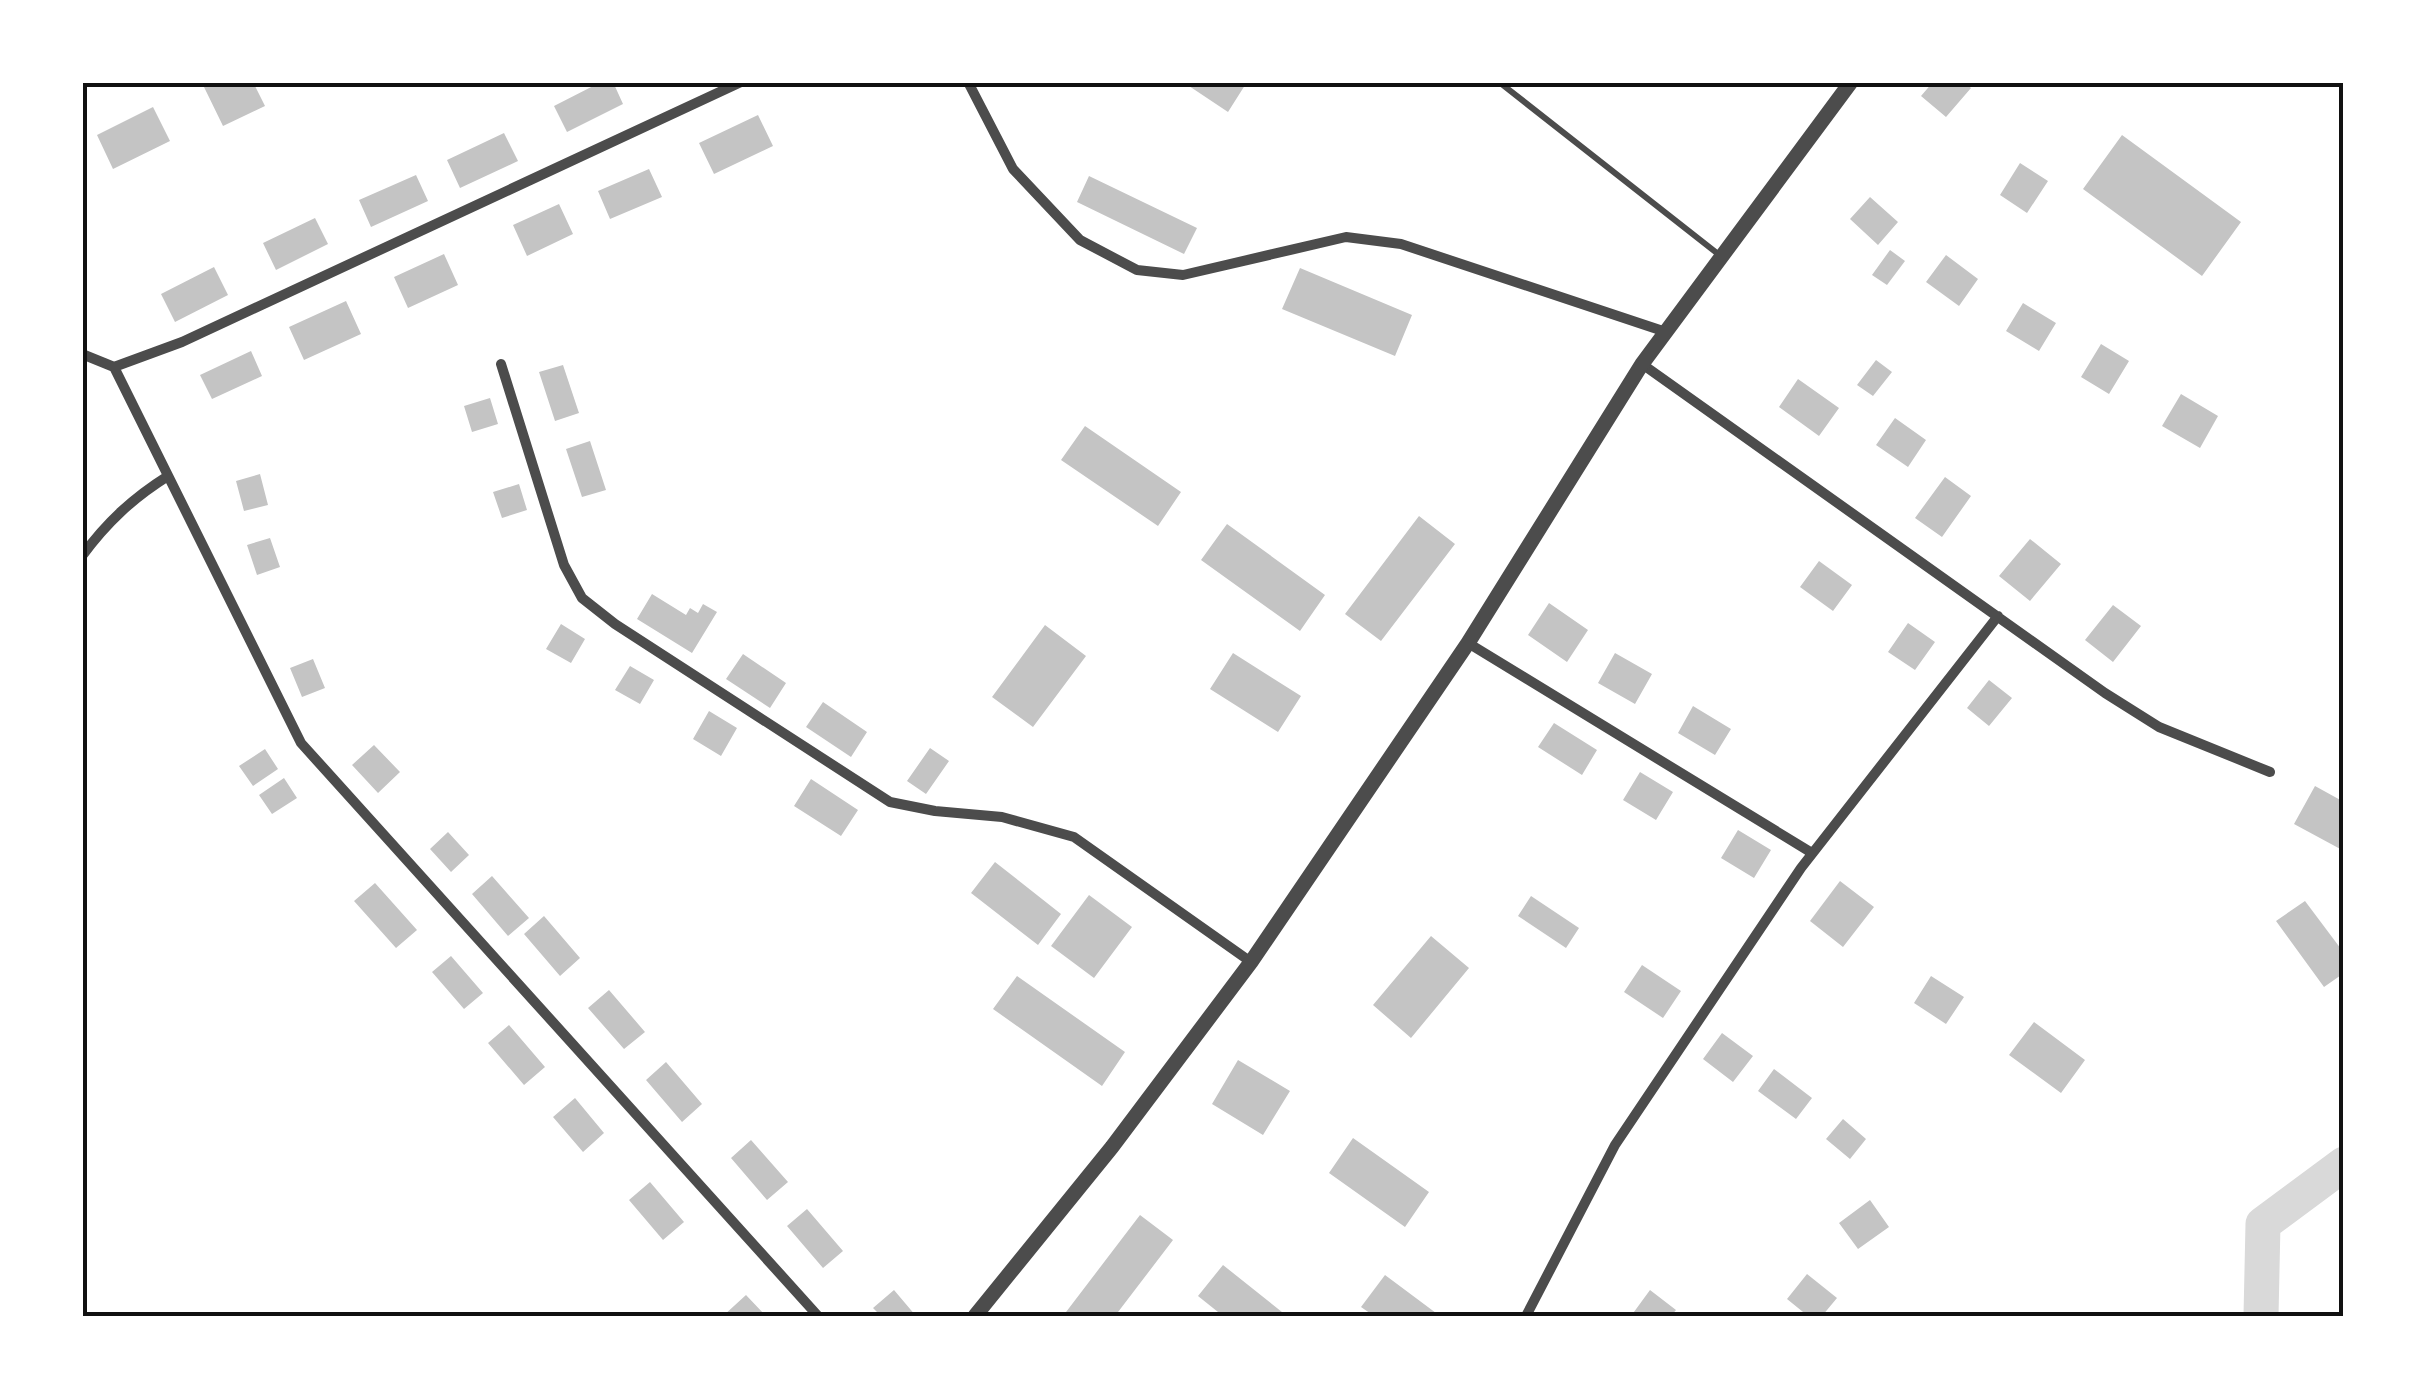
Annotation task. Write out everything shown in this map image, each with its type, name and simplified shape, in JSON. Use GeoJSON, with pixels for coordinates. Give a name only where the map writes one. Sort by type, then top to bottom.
{"type":"FeatureCollection","features":[{"type":"Feature","properties":{"kind":"street"},"geometry":{"type":"LineString","coordinates":[[82,354],[114,366],[182,342],[741,82]]}},
{"type":"Feature","properties":{"kind":"street"},"geometry":{"type":"LineString","coordinates":[[968,82],[1012,169],[1080,240],[1137,270],[1183,274],[1346,237],[1401,244],[1666,332]]}},
{"type":"Feature","properties":{"kind":"street"},"geometry":{"type":"LineString","coordinates":[[975,1316],[1112,1147],[1251,962],[1468,642],[1642,364],[1852,82]]}},
{"type":"Feature","properties":{"kind":"street"},"geometry":{"type":"LineString","coordinates":[[501,364],[564,564],[582,598],[615,624],[890,802],[1002,817],[1074,837],[1251,962]]}},
{"type":"Feature","properties":{"kind":"street"},"geometry":{"type":"LineString","coordinates":[[1642,364],[2105,694],[2159,727],[2270,772]]}},
{"type":"Feature","properties":{"kind":"street"},"geometry":{"type":"LineString","coordinates":[[114,366],[302,743],[818,1316]]}},
{"type":"Feature","properties":{"kind":"street"},"geometry":{"type":"LineString","coordinates":[[82,556],[105,525],[168,476]]}},
{"type":"Feature","properties":{"kind":"street"},"geometry":{"type":"LineString","coordinates":[[1526,1316],[1615,1145],[1812,853],[1998,616]]}},
{"type":"Feature","properties":{"kind":"street"},"geometry":{"type":"LineString","coordinates":[[1468,642],[1812,853]]}},
{"type":"Feature","properties":{"kind":"lane"},"geometry":{"type":"LineString","coordinates":[[1499,82],[1723,258]]}},
{"type":"Feature","properties":{"kind":"building"},"geometry":{"type":"Polygon","coordinates":[[[214,82],[253,82],[265,106],[223,126],[204,87],[214,82]]]}},
{"type":"Feature","properties":{"kind":"building"},"geometry":{"type":"Polygon","coordinates":[[[601,82],[613,82],[623,104],[567,132],[554,106],[601,82]]]}},
{"type":"Feature","properties":{"kind":"building"},"geometry":{"type":"Polygon","coordinates":[[[1183,82],[1247,82],[1228,112],[1183,82]]]}},
{"type":"Feature","properties":{"kind":"building"},"geometry":{"type":"Polygon","coordinates":[[[1933,82],[1964,82],[1971,88],[1946,117],[1921,96],[1933,82]]]}},
{"type":"Feature","properties":{"kind":"building"},"geometry":{"type":"Polygon","coordinates":[[[153,107],[170,141],[113,169],[97,135],[153,107]]]}},
{"type":"Feature","properties":{"kind":"building"},"geometry":{"type":"Polygon","coordinates":[[[758,115],[773,146],[714,174],[699,143],[758,115]]]}},
{"type":"Feature","properties":{"kind":"building"},"geometry":{"type":"Polygon","coordinates":[[[504,133],[518,161],[460,188],[447,160],[504,133]]]}},
{"type":"Feature","properties":{"kind":"building"},"geometry":{"type":"Polygon","coordinates":[[[2122,135],[2241,222],[2202,276],[2083,189],[2122,135]]]}},
{"type":"Feature","properties":{"kind":"building"},"geometry":{"type":"Polygon","coordinates":[[[2020,163],[2048,181],[2027,213],[2000,195],[2020,163]]]}},
{"type":"Feature","properties":{"kind":"building"},"geometry":{"type":"Polygon","coordinates":[[[649,169],[662,197],[610,219],[598,191],[649,169]]]}},
{"type":"Feature","properties":{"kind":"building"},"geometry":{"type":"Polygon","coordinates":[[[416,175],[428,201],[371,227],[359,200],[416,175]]]}},
{"type":"Feature","properties":{"kind":"building"},"geometry":{"type":"Polygon","coordinates":[[[1089,176],[1197,228],[1184,254],[1077,202],[1089,176]]]}},
{"type":"Feature","properties":{"kind":"building"},"geometry":{"type":"Polygon","coordinates":[[[1870,197],[1898,222],[1878,245],[1850,219],[1870,197]]]}},
{"type":"Feature","properties":{"kind":"building"},"geometry":{"type":"Polygon","coordinates":[[[559,204],[573,234],[527,256],[513,225],[559,204]]]}},
{"type":"Feature","properties":{"kind":"building"},"geometry":{"type":"Polygon","coordinates":[[[315,218],[328,244],[276,270],[263,243],[315,218]]]}},
{"type":"Feature","properties":{"kind":"building"},"geometry":{"type":"Polygon","coordinates":[[[1890,250],[1905,261],[1887,285],[1872,275],[1890,250]]]}},
{"type":"Feature","properties":{"kind":"building"},"geometry":{"type":"Polygon","coordinates":[[[444,254],[458,285],[408,308],[394,277],[444,254]]]}},
{"type":"Feature","properties":{"kind":"building"},"geometry":{"type":"Polygon","coordinates":[[[1946,255],[1978,279],[1959,306],[1926,282],[1946,255]]]}},
{"type":"Feature","properties":{"kind":"building"},"geometry":{"type":"Polygon","coordinates":[[[214,267],[228,295],[175,322],[161,294],[214,267]]]}},
{"type":"Feature","properties":{"kind":"building"},"geometry":{"type":"Polygon","coordinates":[[[1300,268],[1412,315],[1395,356],[1282,309],[1300,268]]]}},
{"type":"Feature","properties":{"kind":"building"},"geometry":{"type":"Polygon","coordinates":[[[346,301],[361,334],[304,360],[289,327],[346,301]]]}},
{"type":"Feature","properties":{"kind":"building"},"geometry":{"type":"Polygon","coordinates":[[[2023,303],[2056,323],[2039,351],[2006,331],[2023,303]]]}},
{"type":"Feature","properties":{"kind":"building"},"geometry":{"type":"Polygon","coordinates":[[[2101,344],[2129,361],[2109,394],[2081,377],[2101,344]]]}},
{"type":"Feature","properties":{"kind":"building"},"geometry":{"type":"Polygon","coordinates":[[[251,351],[262,376],[212,399],[200,375],[251,351]]]}},
{"type":"Feature","properties":{"kind":"building"},"geometry":{"type":"Polygon","coordinates":[[[1876,360],[1892,372],[1873,396],[1857,385],[1876,360]]]}},
{"type":"Feature","properties":{"kind":"building"},"geometry":{"type":"Polygon","coordinates":[[[563,365],[579,413],[555,421],[539,372],[563,365]]]}},
{"type":"Feature","properties":{"kind":"building"},"geometry":{"type":"Polygon","coordinates":[[[1798,379],[1839,408],[1819,436],[1779,407],[1798,379]]]}},
{"type":"Feature","properties":{"kind":"building"},"geometry":{"type":"Polygon","coordinates":[[[2181,394],[2218,416],[2200,448],[2162,426],[2181,394]]]}},
{"type":"Feature","properties":{"kind":"building"},"geometry":{"type":"Polygon","coordinates":[[[490,398],[498,424],[472,432],[464,406],[490,398]]]}},
{"type":"Feature","properties":{"kind":"building"},"geometry":{"type":"Polygon","coordinates":[[[1895,418],[1926,440],[1908,467],[1876,445],[1895,418]]]}},
{"type":"Feature","properties":{"kind":"building"},"geometry":{"type":"Polygon","coordinates":[[[1085,426],[1181,492],[1158,526],[1061,460],[1085,426]]]}},
{"type":"Feature","properties":{"kind":"building"},"geometry":{"type":"Polygon","coordinates":[[[590,441],[606,490],[582,497],[566,449],[590,441]]]}},
{"type":"Feature","properties":{"kind":"building"},"geometry":{"type":"Polygon","coordinates":[[[260,474],[268,505],[244,511],[236,481],[260,474]]]}},
{"type":"Feature","properties":{"kind":"building"},"geometry":{"type":"Polygon","coordinates":[[[1945,477],[1971,496],[1942,537],[1915,518],[1945,477]]]}},
{"type":"Feature","properties":{"kind":"building"},"geometry":{"type":"Polygon","coordinates":[[[519,484],[527,510],[502,518],[493,492],[519,484]]]}},
{"type":"Feature","properties":{"kind":"building"},"geometry":{"type":"Polygon","coordinates":[[[1419,516],[1455,544],[1381,641],[1345,614],[1419,516]]]}},
{"type":"Feature","properties":{"kind":"building"},"geometry":{"type":"Polygon","coordinates":[[[1227,524],[1325,595],[1300,631],[1201,560],[1227,524]]]}},
{"type":"Feature","properties":{"kind":"building"},"geometry":{"type":"Polygon","coordinates":[[[270,538],[280,567],[257,575],[247,545],[270,538]]]}},
{"type":"Feature","properties":{"kind":"building"},"geometry":{"type":"Polygon","coordinates":[[[2030,539],[2061,564],[2030,601],[1999,576],[2030,539]]]}},
{"type":"Feature","properties":{"kind":"building"},"geometry":{"type":"Polygon","coordinates":[[[1819,561],[1852,585],[1833,611],[1800,587],[1819,561]]]}},
{"type":"Feature","properties":{"kind":"building"},"geometry":{"type":"Polygon","coordinates":[[[652,594],[686,615],[690,608],[698,613],[703,604],[717,612],[692,653],[637,619],[652,594]]]}},
{"type":"Feature","properties":{"kind":"building"},"geometry":{"type":"Polygon","coordinates":[[[1549,603],[1588,630],[1567,662],[1528,635],[1549,603]]]}},
{"type":"Feature","properties":{"kind":"building"},"geometry":{"type":"Polygon","coordinates":[[[2113,605],[2141,626],[2113,662],[2085,640],[2113,605]]]}},
{"type":"Feature","properties":{"kind":"building"},"geometry":{"type":"Polygon","coordinates":[[[1908,623],[1935,642],[1915,670],[1888,652],[1908,623]]]}},
{"type":"Feature","properties":{"kind":"building"},"geometry":{"type":"Polygon","coordinates":[[[561,624],[585,639],[571,663],[546,649],[561,624]]]}},
{"type":"Feature","properties":{"kind":"building"},"geometry":{"type":"Polygon","coordinates":[[[1045,625],[1086,656],[1033,727],[992,697],[1045,625]]]}},
{"type":"Feature","properties":{"kind":"building"},"geometry":{"type":"Polygon","coordinates":[[[1233,653],[1301,696],[1278,732],[1210,689],[1233,653]]]}},
{"type":"Feature","properties":{"kind":"building"},"geometry":{"type":"Polygon","coordinates":[[[1615,653],[1652,674],[1635,704],[1598,683],[1615,653]]]}},
{"type":"Feature","properties":{"kind":"building"},"geometry":{"type":"Polygon","coordinates":[[[743,654],[786,683],[770,708],[726,679],[743,654]]]}},
{"type":"Feature","properties":{"kind":"building"},"geometry":{"type":"Polygon","coordinates":[[[313,659],[325,688],[302,697],[290,668],[313,659]]]}},
{"type":"Feature","properties":{"kind":"building"},"geometry":{"type":"Polygon","coordinates":[[[630,666],[654,680],[640,704],[615,690],[630,666]]]}},
{"type":"Feature","properties":{"kind":"building"},"geometry":{"type":"Polygon","coordinates":[[[1989,680],[2012,698],[1989,726],[1967,708],[1989,680]]]}},
{"type":"Feature","properties":{"kind":"building"},"geometry":{"type":"Polygon","coordinates":[[[823,702],[867,732],[851,757],[806,727],[823,702]]]}},
{"type":"Feature","properties":{"kind":"building"},"geometry":{"type":"Polygon","coordinates":[[[1693,706],[1731,729],[1715,755],[1678,733],[1693,706]]]}},
{"type":"Feature","properties":{"kind":"building"},"geometry":{"type":"Polygon","coordinates":[[[709,711],[737,728],[721,756],[693,739],[709,711]]]}},
{"type":"Feature","properties":{"kind":"building"},"geometry":{"type":"Polygon","coordinates":[[[1554,723],[1597,750],[1582,775],[1538,747],[1554,723]]]}},
{"type":"Feature","properties":{"kind":"building"},"geometry":{"type":"Polygon","coordinates":[[[374,745],[400,772],[378,793],[352,765],[374,745]]]}},
{"type":"Feature","properties":{"kind":"building"},"geometry":{"type":"Polygon","coordinates":[[[930,748],[949,761],[926,794],[907,781],[930,748]]]}},
{"type":"Feature","properties":{"kind":"building"},"geometry":{"type":"Polygon","coordinates":[[[265,749],[278,769],[253,786],[239,766],[265,749]]]}},
{"type":"Feature","properties":{"kind":"building"},"geometry":{"type":"Polygon","coordinates":[[[1640,772],[1673,792],[1656,820],[1623,800],[1640,772]]]}},
{"type":"Feature","properties":{"kind":"building"},"geometry":{"type":"Polygon","coordinates":[[[284,778],[297,798],[272,814],[259,795],[284,778]]]}},
{"type":"Feature","properties":{"kind":"building"},"geometry":{"type":"Polygon","coordinates":[[[811,779],[858,810],[841,836],[794,806],[811,779]]]}},
{"type":"Feature","properties":{"kind":"building"},"geometry":{"type":"Polygon","coordinates":[[[2315,786],[2344,802],[2344,851],[2294,824],[2315,786]]]}},
{"type":"Feature","properties":{"kind":"building"},"geometry":{"type":"Polygon","coordinates":[[[1738,830],[1771,850],[1754,878],[1721,858],[1738,830]]]}},
{"type":"Feature","properties":{"kind":"building"},"geometry":{"type":"Polygon","coordinates":[[[448,832],[469,855],[451,872],[430,849],[448,832]]]}},
{"type":"Feature","properties":{"kind":"building"},"geometry":{"type":"Polygon","coordinates":[[[995,862],[1061,914],[1038,945],[971,893],[995,862]]]}},
{"type":"Feature","properties":{"kind":"building"},"geometry":{"type":"Polygon","coordinates":[[[492,876],[529,918],[508,936],[472,894],[492,876]]]}},
{"type":"Feature","properties":{"kind":"building"},"geometry":{"type":"Polygon","coordinates":[[[1840,881],[1874,907],[1843,947],[1810,921],[1840,881]]]}},
{"type":"Feature","properties":{"kind":"building"},"geometry":{"type":"Polygon","coordinates":[[[375,883],[417,930],[396,948],[354,901],[375,883]]]}},
{"type":"Feature","properties":{"kind":"building"},"geometry":{"type":"Polygon","coordinates":[[[1089,895],[1132,927],[1094,978],[1051,946],[1089,895]]]}},
{"type":"Feature","properties":{"kind":"building"},"geometry":{"type":"Polygon","coordinates":[[[1531,896],[1579,928],[1566,948],[1518,916],[1531,896]]]}},
{"type":"Feature","properties":{"kind":"building"},"geometry":{"type":"Polygon","coordinates":[[[2305,901],[2344,953],[2344,973],[2324,987],[2276,921],[2305,901]]]}},
{"type":"Feature","properties":{"kind":"building"},"geometry":{"type":"Polygon","coordinates":[[[544,916],[580,958],[560,976],[524,934],[544,916]]]}},
{"type":"Feature","properties":{"kind":"building"},"geometry":{"type":"Polygon","coordinates":[[[1431,936],[1469,968],[1411,1038],[1373,1005],[1431,936]]]}},
{"type":"Feature","properties":{"kind":"building"},"geometry":{"type":"Polygon","coordinates":[[[451,956],[483,993],[464,1009],[432,972],[451,956]]]}},
{"type":"Feature","properties":{"kind":"building"},"geometry":{"type":"Polygon","coordinates":[[[1642,965],[1681,991],[1663,1018],[1624,992],[1642,965]]]}},
{"type":"Feature","properties":{"kind":"building"},"geometry":{"type":"Polygon","coordinates":[[[1017,976],[1125,1052],[1102,1086],[993,1009],[1017,976]]]}},
{"type":"Feature","properties":{"kind":"building"},"geometry":{"type":"Polygon","coordinates":[[[1931,976],[1964,997],[1946,1024],[1914,1003],[1931,976]]]}},
{"type":"Feature","properties":{"kind":"building"},"geometry":{"type":"Polygon","coordinates":[[[609,990],[645,1032],[624,1049],[588,1008],[609,990]]]}},
{"type":"Feature","properties":{"kind":"building"},"geometry":{"type":"Polygon","coordinates":[[[2034,1022],[2085,1060],[2061,1093],[2009,1055],[2034,1022]]]}},
{"type":"Feature","properties":{"kind":"building"},"geometry":{"type":"Polygon","coordinates":[[[509,1025],[545,1067],[524,1085],[488,1043],[509,1025]]]}},
{"type":"Feature","properties":{"kind":"building"},"geometry":{"type":"Polygon","coordinates":[[[1722,1033],[1753,1056],[1733,1082],[1703,1059],[1722,1033]]]}},
{"type":"Feature","properties":{"kind":"building"},"geometry":{"type":"Polygon","coordinates":[[[1238,1060],[1290,1091],[1263,1135],[1212,1104],[1238,1060]]]}},
{"type":"Feature","properties":{"kind":"building"},"geometry":{"type":"Polygon","coordinates":[[[666,1062],[702,1104],[682,1122],[646,1080],[666,1062]]]}},
{"type":"Feature","properties":{"kind":"building"},"geometry":{"type":"Polygon","coordinates":[[[1774,1069],[1812,1098],[1796,1119],[1758,1091],[1774,1069]]]}},
{"type":"Feature","properties":{"kind":"building"},"geometry":{"type":"Polygon","coordinates":[[[575,1098],[604,1133],[583,1152],[553,1117],[575,1098]]]}},
{"type":"Feature","properties":{"kind":"building"},"geometry":{"type":"Polygon","coordinates":[[[1843,1119],[1866,1139],[1850,1159],[1826,1139],[1843,1119]]]}},
{"type":"Feature","properties":{"kind":"building"},"geometry":{"type":"Polygon","coordinates":[[[1353,1138],[1429,1192],[1405,1227],[1329,1173],[1353,1138]]]}},
{"type":"Feature","properties":{"kind":"building"},"geometry":{"type":"Polygon","coordinates":[[[751,1140],[788,1182],[767,1200],[731,1158],[751,1140]]]}},
{"type":"Feature","properties":{"kind":"building"},"geometry":{"type":"Polygon","coordinates":[[[650,1182],[684,1222],[663,1240],[629,1200],[650,1182]]]}},
{"type":"Feature","properties":{"kind":"building"},"geometry":{"type":"Polygon","coordinates":[[[1870,1200],[1889,1227],[1858,1249],[1839,1223],[1870,1200]]]}},
{"type":"Feature","properties":{"kind":"building"},"geometry":{"type":"Polygon","coordinates":[[[807,1209],[843,1251],[823,1268],[787,1226],[807,1209]]]}},
{"type":"Feature","properties":{"kind":"building"},"geometry":{"type":"Polygon","coordinates":[[[1140,1215],[1173,1240],[1115,1316],[1063,1316],[1140,1215]]]}},
{"type":"Feature","properties":{"kind":"building"},"geometry":{"type":"Polygon","coordinates":[[[1223,1265],[1287,1316],[1223,1316],[1198,1296],[1223,1265]]]}},
{"type":"Feature","properties":{"kind":"building"},"geometry":{"type":"Polygon","coordinates":[[[1807,1274],[1837,1298],[1822,1316],[1808,1316],[1787,1299],[1807,1274]]]}},
{"type":"Feature","properties":{"kind":"building"},"geometry":{"type":"Polygon","coordinates":[[[1385,1275],[1440,1316],[1374,1316],[1361,1307],[1385,1275]]]}},
{"type":"Feature","properties":{"kind":"building"},"geometry":{"type":"Polygon","coordinates":[[[894,1290],[916,1316],[881,1316],[873,1308],[894,1290]]]}},
{"type":"Feature","properties":{"kind":"building"},"geometry":{"type":"Polygon","coordinates":[[[1650,1290],[1676,1310],[1671,1316],[1631,1316],[1650,1290]]]}},
{"type":"Feature","properties":{"kind":"building"},"geometry":{"type":"Polygon","coordinates":[[[746,1295],[766,1316],[723,1316],[746,1295]]]}},
{"type":"Feature","properties":{"kind":"waterway"},"geometry":{"type":"LineString","coordinates":[[2261,1316],[2263,1224],[2344,1164]]}}]}
